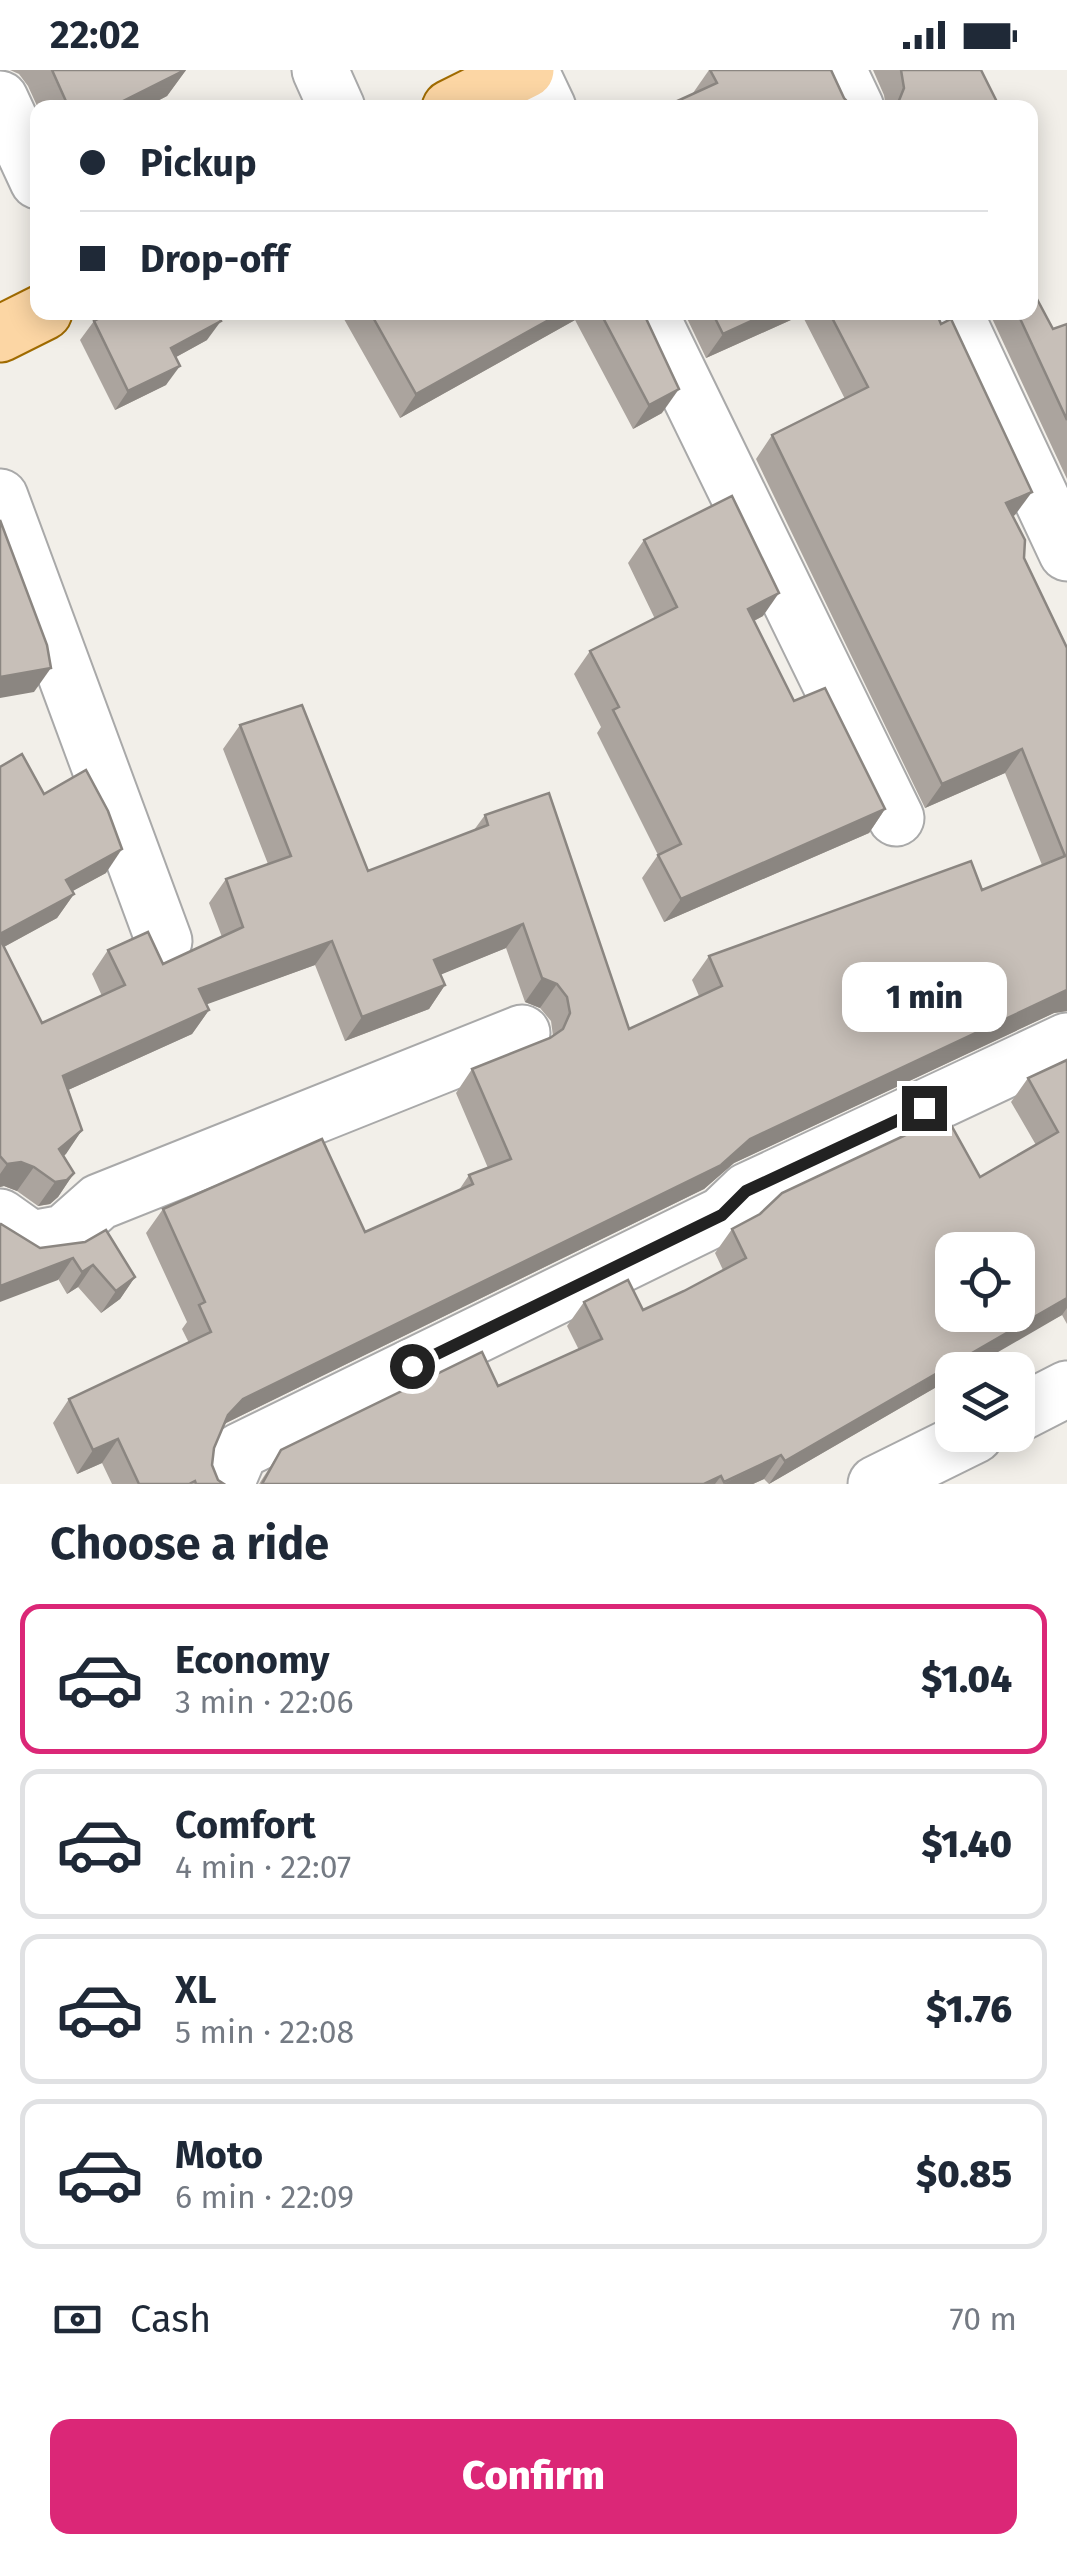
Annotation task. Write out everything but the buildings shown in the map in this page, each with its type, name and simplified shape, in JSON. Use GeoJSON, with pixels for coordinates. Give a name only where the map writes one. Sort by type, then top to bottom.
{"type":"FeatureCollection","features":[{"type":"Feature","properties":{"kind":"main road"},"geometry":{"type":"LineString","coordinates":[[466,100],[528,70]]}},
{"type":"Feature","properties":{"kind":"main road"},"geometry":{"type":"LineString","coordinates":[[0,334],[30,319]]}},
{"type":"Feature","properties":{"kind":"street"},"geometry":{"type":"LineString","coordinates":[[320,70],[333,100]]}},
{"type":"Feature","properties":{"kind":"street"},"geometry":{"type":"LineString","coordinates":[[528,70],[544,100]]}},
{"type":"Feature","properties":{"kind":"street"},"geometry":{"type":"LineString","coordinates":[[838,70],[852,100]]}},
{"type":"Feature","properties":{"kind":"street"},"geometry":{"type":"LineString","coordinates":[[0,99],[30,164]]}},
{"type":"Feature","properties":{"kind":"street"},"geometry":{"type":"LineString","coordinates":[[653,320],[896,818]]}},
{"type":"Feature","properties":{"kind":"street"},"geometry":{"type":"LineString","coordinates":[[958,320],[1067,553]]}},
{"type":"Feature","properties":{"kind":"street"},"geometry":{"type":"LineString","coordinates":[[0,498],[164,941]]}},
{"type":"Feature","properties":{"kind":"street"},"geometry":{"type":"LineString","coordinates":[[0,1217],[32,1239],[64,1233],[99,1202],[522,1033]]}},
{"type":"Feature","properties":{"kind":"street"},"geometry":{"type":"LineString","coordinates":[[226,1484],[240,1451],[722,1215],[746,1191],[1067,1041]]}},
{"type":"Feature","properties":{"kind":"street"},"geometry":{"type":"LineString","coordinates":[[1035,1405],[1067,1389]]}},
{"type":"Feature","properties":{"kind":"street"},"geometry":{"type":"LineString","coordinates":[[876,1484],[941,1452]]}},
{"type":"Feature","properties":{"kind":"route"},"geometry":{"type":"LineString","coordinates":[[412,1366],[722,1215],[746,1191],[924,1108]]}}]}
